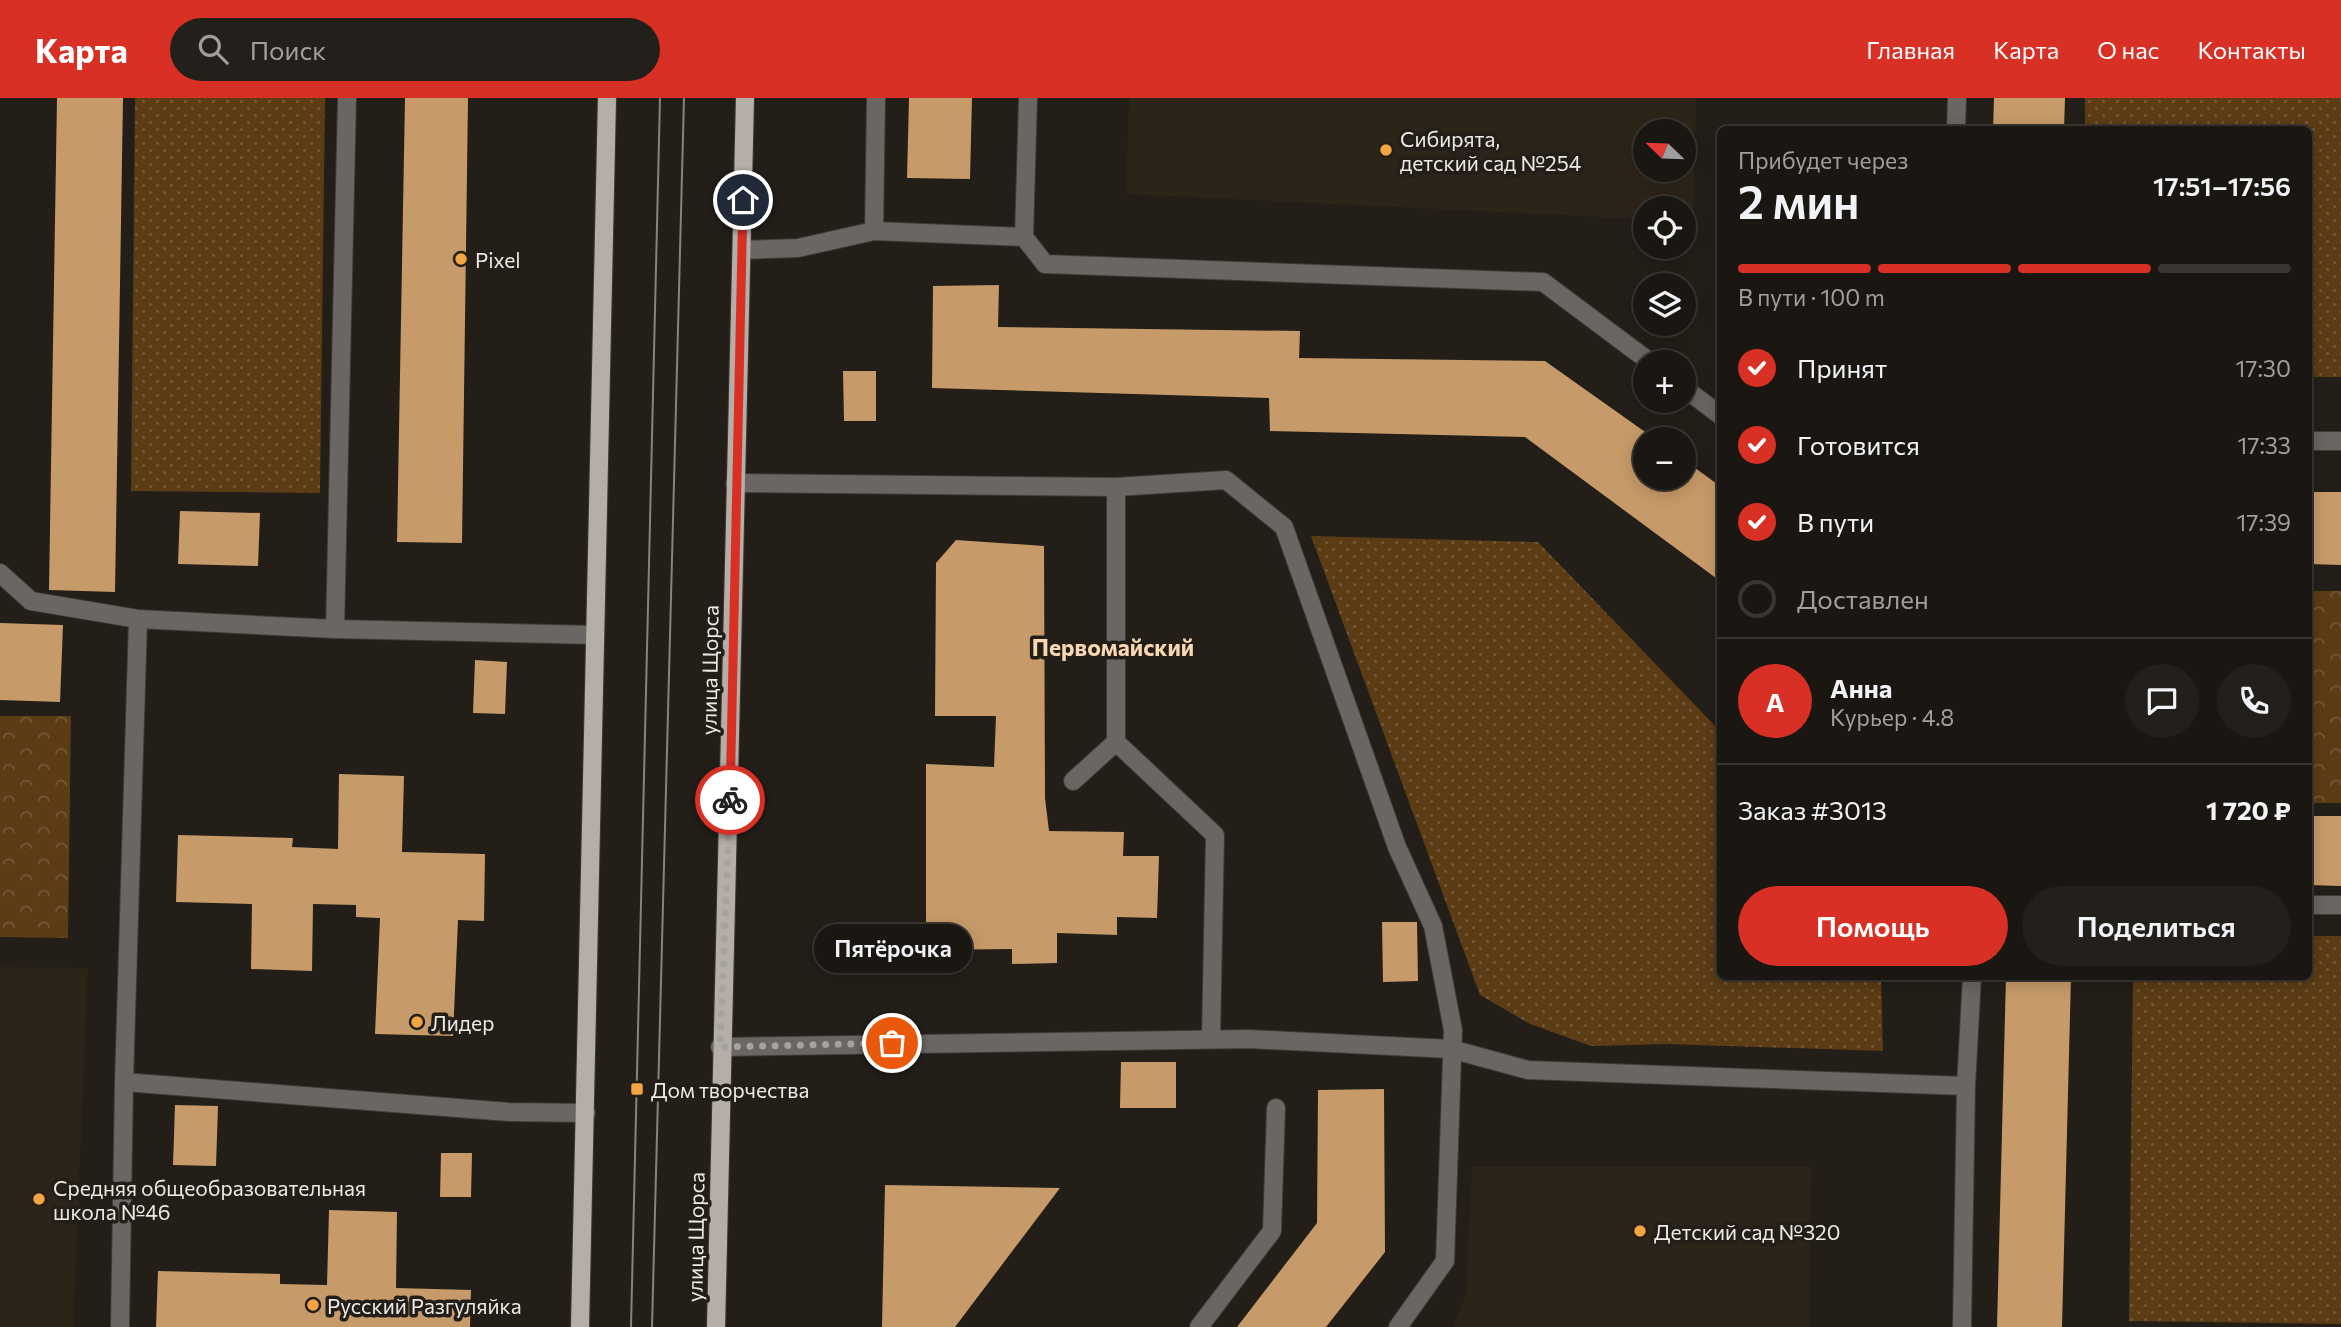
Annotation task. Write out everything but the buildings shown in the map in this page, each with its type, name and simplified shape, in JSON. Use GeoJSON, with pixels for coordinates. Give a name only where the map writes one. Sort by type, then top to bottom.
{"type":"FeatureCollection","features":[{"type":"Feature","properties":{"kind":"main road"},"geometry":{"type":"LineString","coordinates":[[580,1327],[607,98]]}},
{"type":"Feature","properties":{"kind":"main road","name":"улица Щорса"},"geometry":{"type":"LineString","coordinates":[[716,1327],[720,1047],[729,855],[745,98]]}},
{"type":"Feature","properties":{"kind":"lane"},"geometry":{"type":"LineString","coordinates":[[335,629],[347,98]]}},
{"type":"Feature","properties":{"kind":"lane"},"geometry":{"type":"LineString","coordinates":[[874,231],[876,98]]}},
{"type":"Feature","properties":{"kind":"lane"},"geometry":{"type":"LineString","coordinates":[[1028,98],[1024,237],[1045,264],[1543,282],[1634,350]]}},
{"type":"Feature","properties":{"kind":"lane"},"geometry":{"type":"LineString","coordinates":[[1956,126],[1957,98]]}},
{"type":"Feature","properties":{"kind":"lane"},"geometry":{"type":"LineString","coordinates":[[742,250],[798,248],[874,231],[1024,237]]}},
{"type":"Feature","properties":{"kind":"lane"},"geometry":{"type":"LineString","coordinates":[[1696,396],[1717,413]]}},
{"type":"Feature","properties":{"kind":"lane"},"geometry":{"type":"LineString","coordinates":[[2312,441],[2341,441]]}},
{"type":"Feature","properties":{"kind":"lane"},"geometry":{"type":"LineString","coordinates":[[735,484],[1116,487],[1226,480],[1283,527],[1397,847],[1433,926],[1453,1030],[1445,1261],[1398,1327]]}},
{"type":"Feature","properties":{"kind":"lane"},"geometry":{"type":"LineString","coordinates":[[1116,487],[1116,742],[1215,835],[1211,1040]]}},
{"type":"Feature","properties":{"kind":"lane"},"geometry":{"type":"LineString","coordinates":[[0,573],[31,601],[138,619],[520,636],[596,635]]}},
{"type":"Feature","properties":{"kind":"lane"},"geometry":{"type":"LineString","coordinates":[[120,1327],[124,1082],[138,619]]}},
{"type":"Feature","properties":{"kind":"lane"},"geometry":{"type":"LineString","coordinates":[[1073,782],[1116,742]]}},
{"type":"Feature","properties":{"kind":"lane"},"geometry":{"type":"LineString","coordinates":[[2312,905],[2341,905]]}},
{"type":"Feature","properties":{"kind":"lane"},"geometry":{"type":"LineString","coordinates":[[1962,1327],[1966,1086],[1972,980]]}},
{"type":"Feature","properties":{"kind":"lane"},"geometry":{"type":"LineString","coordinates":[[720,1047],[1211,1040],[1451,1049],[1528,1070],[1966,1086]]}},
{"type":"Feature","properties":{"kind":"lane"},"geometry":{"type":"LineString","coordinates":[[124,1082],[509,1111],[586,1113]]}},
{"type":"Feature","properties":{"kind":"lane"},"geometry":{"type":"LineString","coordinates":[[1199,1327],[1272,1231],[1276,1108]]}},
{"type":"Feature","properties":{"kind":"shaded area","name":"Сибирята, детский сад №254"},"geometry":{"type":"Polygon","coordinates":[[[1129,98],[1696,98],[1695,119],[1633,119],[1633,182],[1694,182],[1694,196],[1633,196],[1633,218],[1126,194],[1129,98]]]}},
{"type":"Feature","properties":{"kind":"shaded area","name":"Средняя общеобразовательная школа №46"},"geometry":{"type":"Polygon","coordinates":[[[0,967],[88,968],[73,1327],[0,1327],[0,967]]]}},
{"type":"Feature","properties":{"kind":"shaded area","name":"Детский сад №320"},"geometry":{"type":"Polygon","coordinates":[[[1472,1167],[1811,1167],[1809,1327],[1453,1327],[1466,1295],[1472,1167]]]}},
{"type":"Feature","properties":{"kind":"green space"},"geometry":{"type":"Polygon","coordinates":[[[135,98],[325,98],[320,493],[131,491],[135,98]]]}},
{"type":"Feature","properties":{"kind":"green space"},"geometry":{"type":"Polygon","coordinates":[[[2085,98],[2341,98],[2341,377],[2312,377],[2312,126],[2085,126],[2085,98]]]}},
{"type":"Feature","properties":{"kind":"green space"},"geometry":{"type":"Polygon","coordinates":[[[1311,536],[1538,542],[1717,728],[1717,980],[1881,980],[1883,1051],[1668,1044],[1591,1046],[1530,1024],[1480,995],[1311,536]]]}},
{"type":"Feature","properties":{"kind":"green space"},"geometry":{"type":"Polygon","coordinates":[[[2312,591],[2341,591],[2341,803],[2312,803],[2312,591]]]}},
{"type":"Feature","properties":{"kind":"green space"},"geometry":{"type":"Polygon","coordinates":[[[0,716],[71,716],[68,938],[0,937],[0,716]]]}},
{"type":"Feature","properties":{"kind":"green space"},"geometry":{"type":"Polygon","coordinates":[[[2312,936],[2341,936],[2341,1324],[2129,1321],[2133,980],[2312,980],[2312,936]]]}},
{"type":"Feature","properties":{"kind":"tram line"},"geometry":{"type":"LineString","coordinates":[[631,1327],[660,98]]}},
{"type":"Feature","properties":{"kind":"tram line"},"geometry":{"type":"LineString","coordinates":[[652,1327],[684,98]]}},
{"type":"Feature","properties":{"kind":"way so far"},"geometry":{"type":"LineString","coordinates":[[730,800],[720,1047],[892,1043]]}},
{"type":"Feature","properties":{"kind":"place","name":"Сибирята, детский сад №254"},"geometry":{"type":"Point","coordinates":[1386,150]}},
{"type":"Feature","properties":{"kind":"place","name":"Pixel"},"geometry":{"type":"Point","coordinates":[461,259]}},
{"type":"Feature","properties":{"kind":"place","name":"Лидер"},"geometry":{"type":"Point","coordinates":[417,1022]}},
{"type":"Feature","properties":{"kind":"place","name":"Пятёрочка"},"geometry":{"type":"Point","coordinates":[892,1043]}},
{"type":"Feature","properties":{"kind":"place","name":"Дом творчества"},"geometry":{"type":"Point","coordinates":[637,1089]}},
{"type":"Feature","properties":{"kind":"place","name":"Средняя общеобразовательная школа №46"},"geometry":{"type":"Point","coordinates":[39,1199]}},
{"type":"Feature","properties":{"kind":"place","name":"Детский сад №320"},"geometry":{"type":"Point","coordinates":[1640,1231]}},
{"type":"Feature","properties":{"kind":"place","name":"Русский Разгуляйка"},"geometry":{"type":"Point","coordinates":[313,1305]}},
{"type":"Feature","properties":{"kind":"district","name":"Первомайский"},"geometry":{"type":"Point","coordinates":[1113,647]}},
{"type":"Feature","properties":{"kind":"route"},"geometry":{"type":"LineString","coordinates":[[730,800],[743,200]]}}]}
